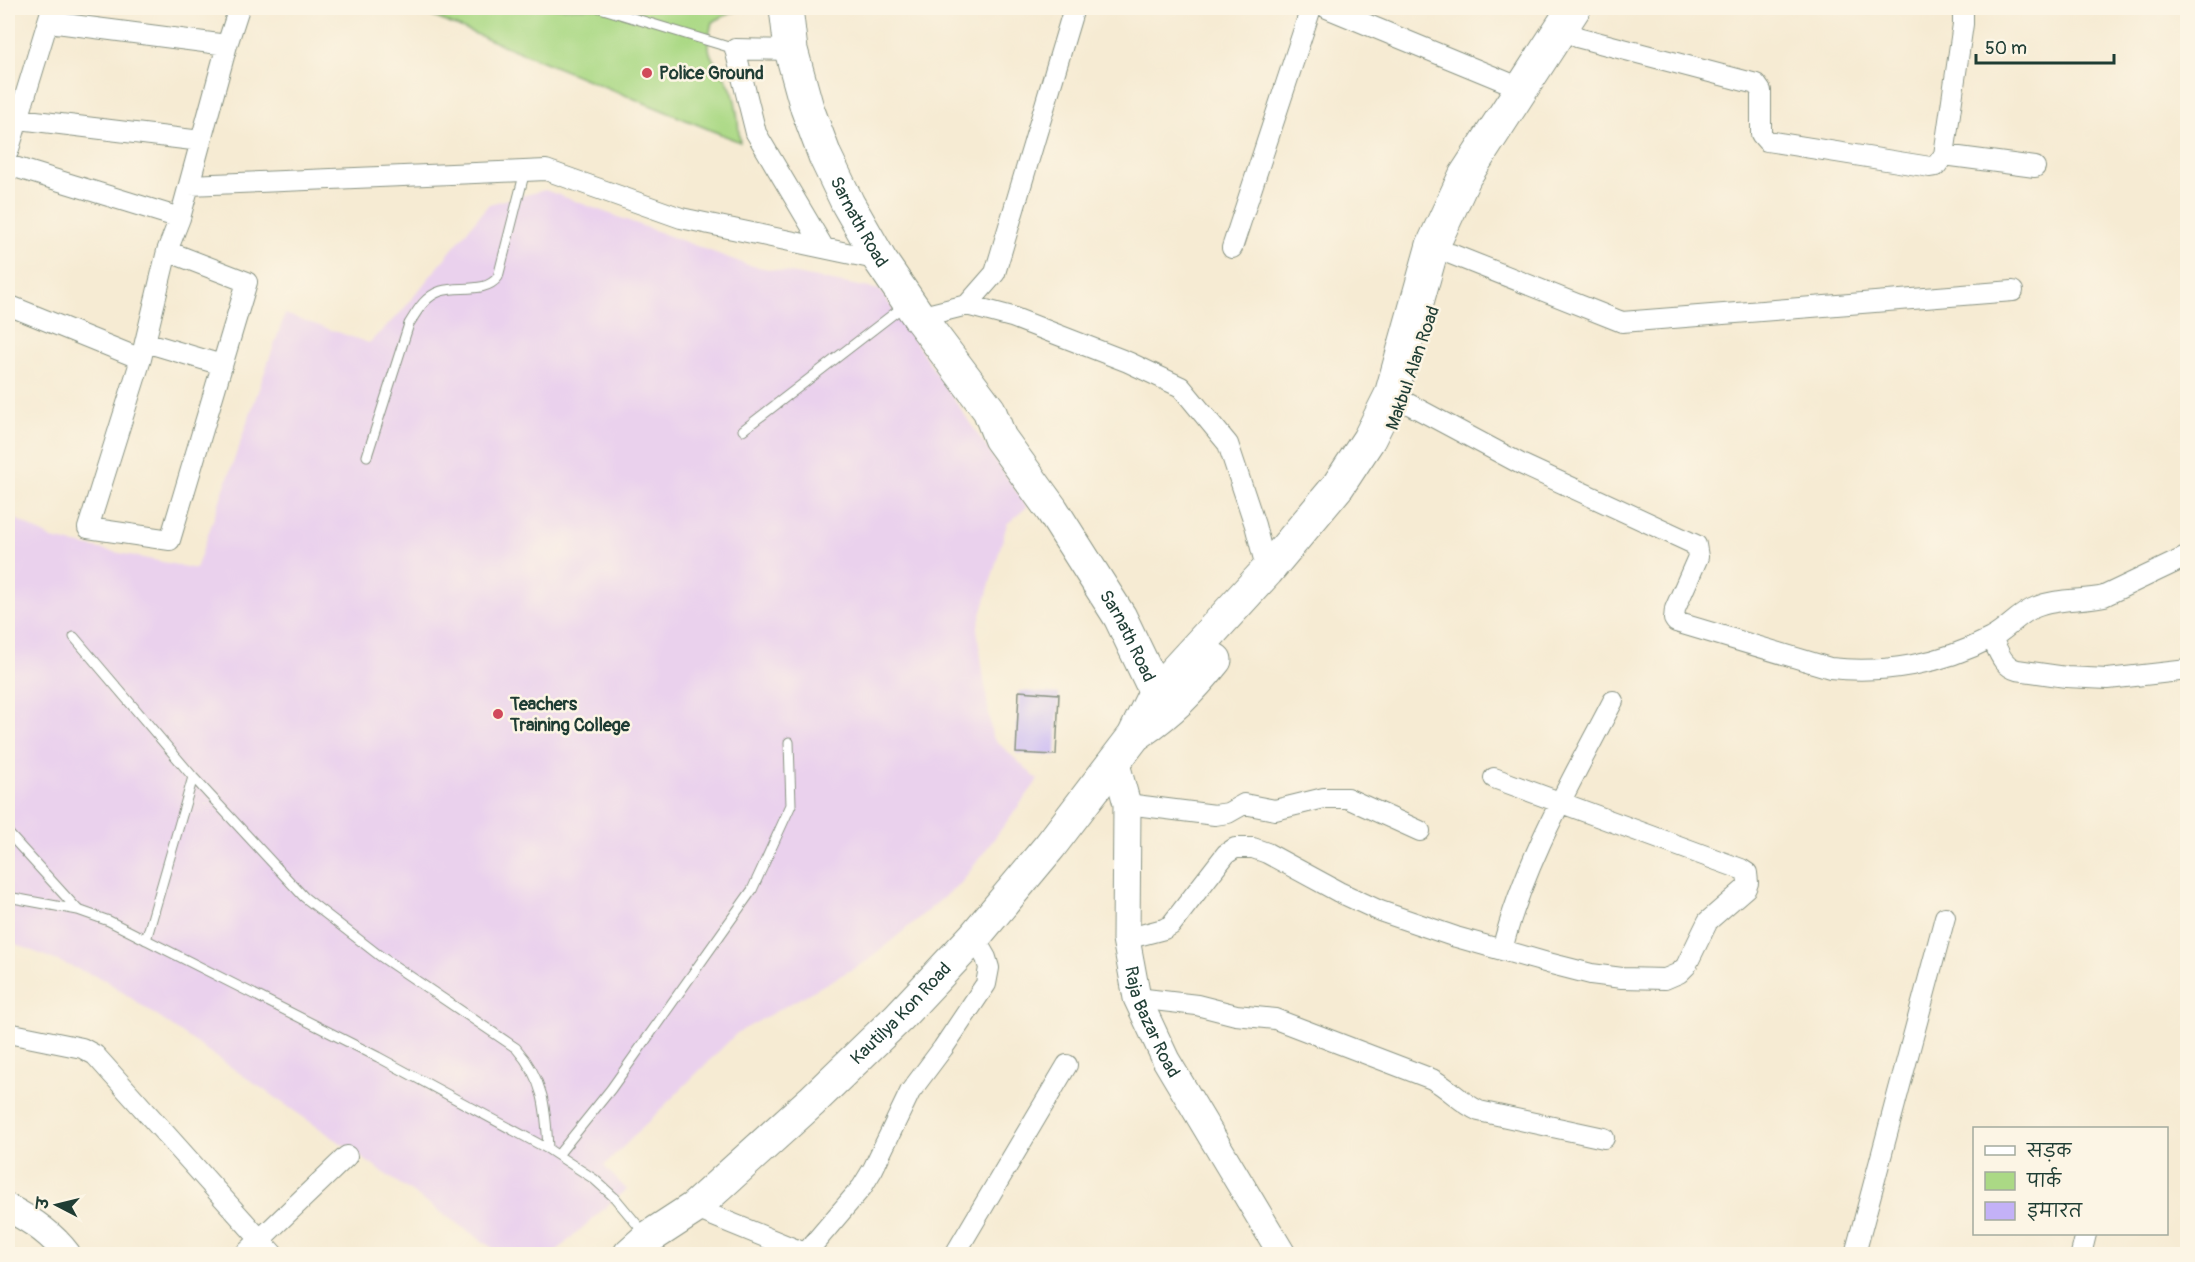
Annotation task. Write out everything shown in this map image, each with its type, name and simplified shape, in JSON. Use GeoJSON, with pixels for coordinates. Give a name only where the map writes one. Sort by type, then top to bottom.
{"type":"FeatureCollection","features":[{"type":"Feature","properties":{"kind":"highway","name":"Sarnath Road"},"geometry":{"type":"LineString","coordinates":[[786,8],[791,50],[807,108],[825,156],[848,204],[880,260],[989,410],[1000,438],[1052,510],[1168,695]]}},
{"type":"Feature","properties":{"kind":"highway","name":"Makbul Alan Road"},"geometry":{"type":"LineString","coordinates":[[1168,695],[1338,486],[1370,439],[1391,395],[1433,245],[1465,176],[1521,88],[1576,22],[1597,8]]}},
{"type":"Feature","properties":{"kind":"highway","name":"Makbul Alan Road"},"geometry":{"type":"LineString","coordinates":[[1168,695],[1354,495],[1382,452],[1405,402],[1450,254],[1479,192],[1576,22]]}},
{"type":"Feature","properties":{"kind":"highway","name":"Kautilya Kon Road"},"geometry":{"type":"LineString","coordinates":[[639,1246],[694,1208],[813,1101],[899,1017],[974,937],[1050,846],[1124,748],[1168,695]]}},
{"type":"Feature","properties":{"kind":"street"},"geometry":{"type":"LineString","coordinates":[[167,251],[247,282],[170,540],[88,528],[143,350],[167,251],[180,218],[239,8]]}},
{"type":"Feature","properties":{"kind":"street"},"geometry":{"type":"LineString","coordinates":[[967,305],[995,273],[1074,8]]}},
{"type":"Feature","properties":{"kind":"street"},"geometry":{"type":"LineString","coordinates":[[1232,248],[1311,8]]}},
{"type":"Feature","properties":{"kind":"street"},"geometry":{"type":"LineString","coordinates":[[1327,8],[1521,88]]}},
{"type":"Feature","properties":{"kind":"street"},"geometry":{"type":"LineString","coordinates":[[1576,22],[1756,84],[1761,91],[1761,134],[1767,141],[1919,166],[1936,166],[1944,155],[1963,24],[1963,8]]}},
{"type":"Feature","properties":{"kind":"street"},"geometry":{"type":"LineString","coordinates":[[8,152],[50,15],[227,45]]}},
{"type":"Feature","properties":{"kind":"street"},"geometry":{"type":"LineString","coordinates":[[791,50],[735,49],[756,133],[824,248]]}},
{"type":"Feature","properties":{"kind":"street"},"geometry":{"type":"LineString","coordinates":[[19,119],[201,141]]}},
{"type":"Feature","properties":{"kind":"street"},"geometry":{"type":"LineString","coordinates":[[1944,155],[2035,167]]}},
{"type":"Feature","properties":{"kind":"street"},"geometry":{"type":"LineString","coordinates":[[8,165],[180,218]]}},
{"type":"Feature","properties":{"kind":"street"},"geometry":{"type":"LineString","coordinates":[[189,185],[546,170],[681,218],[880,260]]}},
{"type":"Feature","properties":{"kind":"street"},"geometry":{"type":"LineString","coordinates":[[1450,254],[1622,322],[2013,291]]}},
{"type":"Feature","properties":{"kind":"street"},"geometry":{"type":"LineString","coordinates":[[8,305],[143,350],[222,365]]}},
{"type":"Feature","properties":{"kind":"street"},"geometry":{"type":"LineString","coordinates":[[914,309],[967,305],[1023,321],[1128,362],[1181,387],[1228,444],[1255,525],[1267,571]]}},
{"type":"Feature","properties":{"kind":"street"},"geometry":{"type":"LineString","coordinates":[[1405,402],[1521,464],[1696,545],[1698,557],[1674,614],[1676,622],[1830,668],[1854,671],[1886,669],[1930,661],[1956,653],[1992,638],[2032,608],[2054,602],[2104,596],[2187,556]]}},
{"type":"Feature","properties":{"kind":"street"},"geometry":{"type":"LineString","coordinates":[[1992,638],[2004,662],[2010,668],[2017,670],[2108,680],[2187,670]]}},
{"type":"Feature","properties":{"kind":"street"},"geometry":{"type":"LineString","coordinates":[[1502,950],[1511,912],[1522,884],[1613,701]]}},
{"type":"Feature","properties":{"kind":"street","name":"Raja Bazar Road"},"geometry":{"type":"LineString","coordinates":[[1124,748],[1126,939],[1137,998],[1166,1060],[1282,1254]]}},
{"type":"Feature","properties":{"kind":"street"},"geometry":{"type":"LineString","coordinates":[[1126,939],[1172,925],[1226,854],[1235,848],[1243,847],[1266,853],[1380,911],[1456,938],[1591,974],[1622,978],[1672,977],[1686,966],[1708,921],[1748,883],[1746,873],[1741,869],[1494,778]]}},
{"type":"Feature","properties":{"kind":"street"},"geometry":{"type":"LineString","coordinates":[[1126,804],[1222,815],[1244,804],[1275,810],[1324,798],[1339,797],[1359,802],[1420,831]]}},
{"type":"Feature","properties":{"kind":"street"},"geometry":{"type":"LineString","coordinates":[[1855,1254],[1945,917]]}},
{"type":"Feature","properties":{"kind":"street"},"geometry":{"type":"LineString","coordinates":[[694,1208],[806,1254],[862,1187],[910,1092],[986,984],[989,968],[974,937]]}},
{"type":"Feature","properties":{"kind":"street"},"geometry":{"type":"LineString","coordinates":[[1137,998],[1197,1005],[1236,1015],[1275,1019],[1432,1079],[1479,1111],[1604,1138]]}},
{"type":"Feature","properties":{"kind":"street"},"geometry":{"type":"LineString","coordinates":[[8,1034],[82,1048],[94,1055],[267,1247]]}},
{"type":"Feature","properties":{"kind":"street"},"geometry":{"type":"LineString","coordinates":[[955,1254],[1067,1065]]}},
{"type":"Feature","properties":{"kind":"street"},"geometry":{"type":"LineString","coordinates":[[245,1254],[267,1247],[346,1155]]}},
{"type":"Feature","properties":{"kind":"street"},"geometry":{"type":"LineString","coordinates":[[8,1208],[43,1230],[67,1254]]}},
{"type":"Feature","properties":{"kind":"street"},"geometry":{"type":"LineString","coordinates":[[8,1223],[44,1254]]}},
{"type":"Feature","properties":{"kind":"street"},"geometry":{"type":"LineString","coordinates":[[2081,1254],[2086,1235]]}},
{"type":"Feature","properties":{"kind":"lane"},"geometry":{"type":"LineString","coordinates":[[600,8],[735,49]]}},
{"type":"Feature","properties":{"kind":"lane"},"geometry":{"type":"LineString","coordinates":[[367,456],[409,324],[417,311],[424,302],[440,291],[482,287],[490,285],[498,277],[525,171]]}},
{"type":"Feature","properties":{"kind":"lane"},"geometry":{"type":"LineString","coordinates":[[743,430],[914,309]]}},
{"type":"Feature","properties":{"kind":"lane"},"geometry":{"type":"LineString","coordinates":[[74,637],[193,777],[304,897],[380,956],[516,1048],[529,1063],[539,1084],[546,1109],[548,1149]]}},
{"type":"Feature","properties":{"kind":"lane"},"geometry":{"type":"LineString","coordinates":[[558,1155],[612,1089],[752,890],[790,805],[789,742]]}},
{"type":"Feature","properties":{"kind":"lane"},"geometry":{"type":"LineString","coordinates":[[146,940],[193,777]]}},
{"type":"Feature","properties":{"kind":"lane"},"geometry":{"type":"LineString","coordinates":[[8,833],[78,910]]}},
{"type":"Feature","properties":{"kind":"lane"},"geometry":{"type":"LineString","coordinates":[[8,897],[78,910],[109,921],[378,1056],[548,1149],[594,1179],[615,1198],[639,1246]]}},
{"type":"Feature","properties":{"kind":"shaded area","name":"Teachers Training College"},"geometry":{"type":"Polygon","coordinates":[[[545,190],[748,265],[880,290],[1027,507],[1007,524],[977,629],[992,737],[1038,780],[961,883],[867,961],[737,1033],[604,1166],[627,1190],[553,1254],[501,1254],[105,980],[8,941],[8,519],[9,515],[52,539],[196,569],[285,314],[369,343],[402,311],[489,204],[545,190]]]}},
{"type":"Feature","properties":{"kind":"green space","name":"Police Ground"},"geometry":{"type":"Polygon","coordinates":[[[412,8],[737,8],[712,22],[709,46],[710,54],[727,80],[734,97],[740,142],[412,8]]]}},
{"type":"Feature","properties":{"kind":"building"},"geometry":{"type":"Polygon","coordinates":[[[1019,691],[1059,694],[1056,755],[1016,753],[1019,691]]]}},
{"type":"Feature","properties":{"kind":"place","name":"Police Ground"},"geometry":{"type":"Point","coordinates":[647,73]}},
{"type":"Feature","properties":{"kind":"place","name":"Teachers Training College"},"geometry":{"type":"Point","coordinates":[498,714]}}]}
